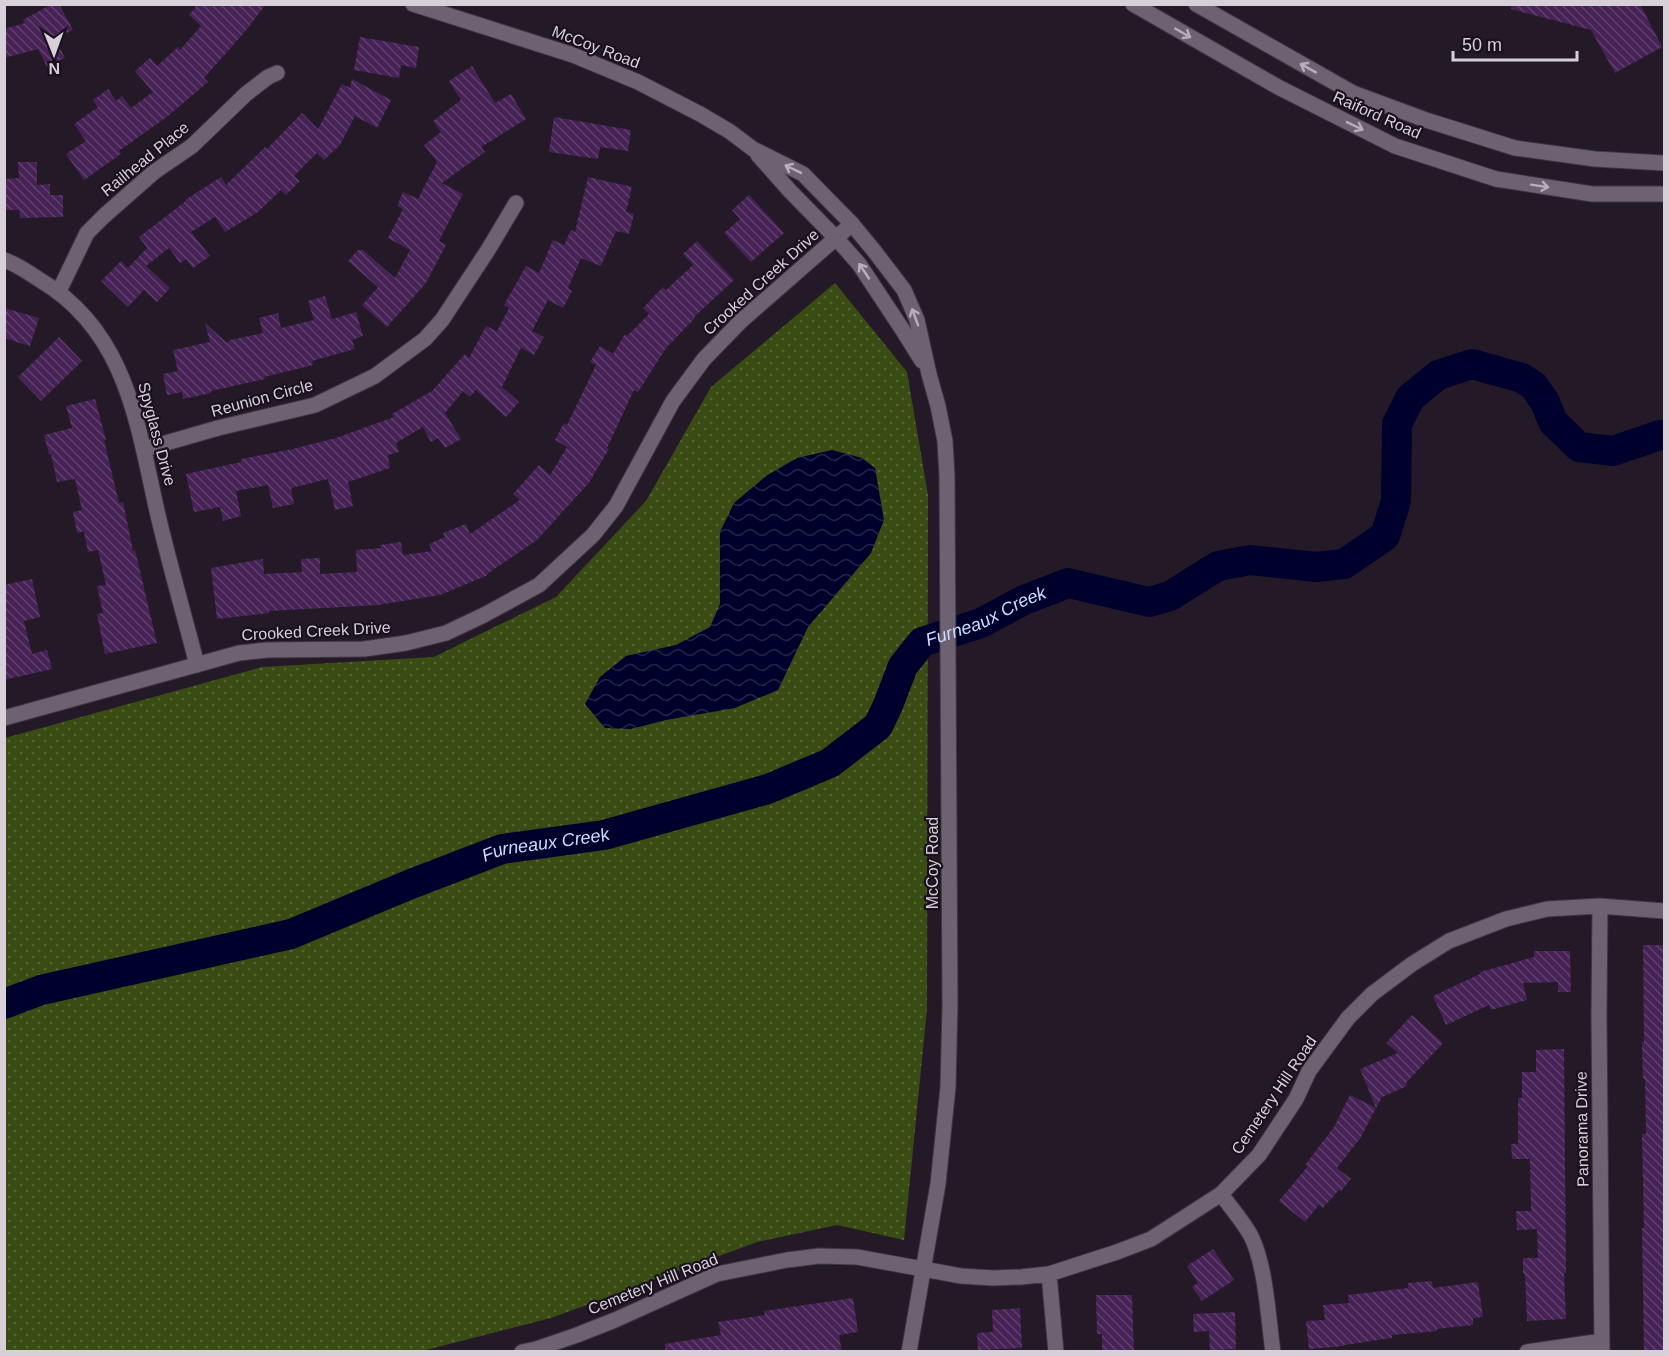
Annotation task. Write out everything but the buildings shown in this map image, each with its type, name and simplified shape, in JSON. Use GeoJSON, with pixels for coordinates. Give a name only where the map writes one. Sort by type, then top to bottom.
{"type":"FeatureCollection","features":[{"type":"Feature","properties":{"kind":"street","name":"McCoy Road"},"geometry":{"type":"LineString","coordinates":[[413,4],[573,55],[638,82],[700,114],[753,149],[803,174],[852,224],[904,290],[917,320],[945,441],[947,476],[950,1006],[948,1087],[938,1184],[909,1352]]}},
{"type":"Feature","properties":{"kind":"street","name":"Raiford Road"},"geometry":{"type":"LineString","coordinates":[[1133,4],[1284,91],[1395,146],[1496,179],[1592,194],[1665,194]]}},
{"type":"Feature","properties":{"kind":"street","name":"Raiford Road"},"geometry":{"type":"LineString","coordinates":[[1196,4],[1353,93],[1426,120],[1515,148],[1596,159],[1665,163]]}},
{"type":"Feature","properties":{"kind":"street","name":"Railhead Place"},"geometry":{"type":"LineString","coordinates":[[59,291],[87,233],[154,172],[192,146],[246,94],[277,73]]}},
{"type":"Feature","properties":{"kind":"street","name":"McCoy Road"},"geometry":{"type":"LineString","coordinates":[[753,149],[859,264],[929,374]]}},
{"type":"Feature","properties":{"kind":"street","name":"Reunion Circle"},"geometry":{"type":"LineString","coordinates":[[145,449],[218,428],[315,405],[375,376],[425,339],[442,320],[516,203]]}},
{"type":"Feature","properties":{"kind":"street","name":"Crooked Creek Drive"},"geometry":{"type":"LineString","coordinates":[[4,718],[239,653],[364,649],[406,643],[446,633],[539,585],[593,535],[616,506],[673,401],[704,359],[741,321],[852,224]]}},
{"type":"Feature","properties":{"kind":"street","name":"Spyglass Drive"},"geometry":{"type":"LineString","coordinates":[[4,260],[59,291],[82,312],[113,356],[123,377],[145,449],[158,512],[197,665]]}},
{"type":"Feature","properties":{"kind":"street","name":"Cemetery Hill Road"},"geometry":{"type":"LineString","coordinates":[[522,1352],[596,1327],[717,1274],[787,1260],[819,1256],[857,1257],[961,1276],[1021,1277],[1049,1274],[1151,1239],[1221,1194],[1259,1155],[1296,1099],[1309,1071],[1348,1018],[1372,994],[1398,974],[1449,941],[1506,920],[1546,909],[1600,906],[1665,911]]}},
{"type":"Feature","properties":{"kind":"street","name":"Panorama Drive"},"geometry":{"type":"LineString","coordinates":[[1600,906],[1602,1346]]}},
{"type":"Feature","properties":{"kind":"street"},"geometry":{"type":"LineString","coordinates":[[1221,1194],[1250,1234],[1256,1248],[1262,1268],[1273,1352]]}},
{"type":"Feature","properties":{"kind":"street"},"geometry":{"type":"LineString","coordinates":[[1049,1274],[1056,1352]]}},
{"type":"Feature","properties":{"kind":"street"},"geometry":{"type":"LineString","coordinates":[[1527,1352],[1602,1346]]}},
{"type":"Feature","properties":{"kind":"green space"},"geometry":{"type":"Polygon","coordinates":[[[835,283],[907,372],[928,495],[927,1009],[904,1240],[837,1225],[757,1242],[551,1318],[422,1351],[5,1352],[5,738],[262,667],[434,657],[556,597],[646,501],[711,387],[835,283]]]}},
{"type":"Feature","properties":{"kind":"water"},"geometry":{"type":"Polygon","coordinates":[[[832,450],[862,458],[875,468],[884,520],[871,553],[808,627],[778,690],[735,708],[666,720],[631,729],[605,728],[585,704],[600,677],[626,656],[676,645],[710,627],[720,604],[720,532],[734,503],[766,476],[797,458],[832,450]]]}},
{"type":"Feature","properties":{"kind":"waterway","name":"Furneaux Creek"},"geometry":{"type":"LineString","coordinates":[[4,1004],[41,990],[291,934],[502,849],[604,835],[768,789],[830,763],[878,726],[903,666],[922,642],[981,623],[1024,600],[1068,583],[1149,602],[1170,596],[1218,566],[1250,560],[1316,567],[1344,564],[1385,536],[1396,501],[1397,424],[1410,398],[1438,375],[1472,364],[1522,378],[1534,386],[1545,402],[1553,422],[1579,447],[1613,451],[1664,435]]}}]}
